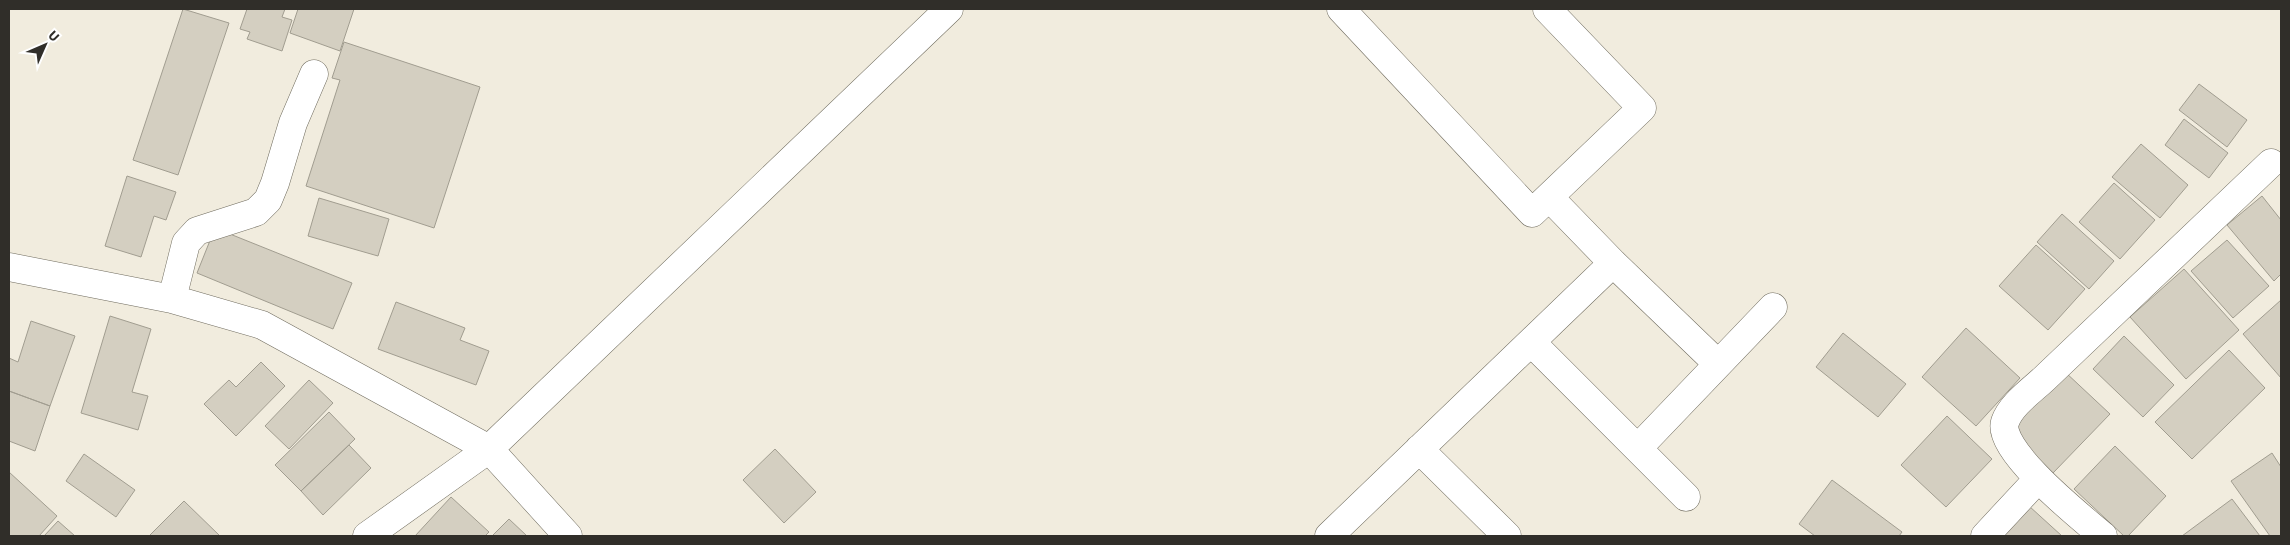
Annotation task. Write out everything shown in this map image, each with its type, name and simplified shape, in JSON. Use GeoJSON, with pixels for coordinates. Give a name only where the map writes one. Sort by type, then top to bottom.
{"type":"FeatureCollection","features":[{"type":"Feature","properties":{"kind":"street"},"geometry":{"type":"LineString","coordinates":[[368,536],[489,449],[949,9]]}},
{"type":"Feature","properties":{"kind":"street"},"geometry":{"type":"LineString","coordinates":[[1341,9],[1532,213],[1642,108],[1547,9]]}},
{"type":"Feature","properties":{"kind":"street"},"geometry":{"type":"LineString","coordinates":[[172,299],[186,243],[197,231],[256,212],[268,200],[293,124],[314,74]]}},
{"type":"Feature","properties":{"kind":"street"},"geometry":{"type":"LineString","coordinates":[[2103,536],[2038,479],[2014,451],[2006,436],[2006,421],[2016,407],[2271,163]]}},
{"type":"Feature","properties":{"kind":"street"},"geometry":{"type":"LineString","coordinates":[[1549,197],[1613,263],[1718,364]]}},
{"type":"Feature","properties":{"kind":"street"},"geometry":{"type":"LineString","coordinates":[[1329,536],[1613,263]]}},
{"type":"Feature","properties":{"kind":"street"},"geometry":{"type":"LineString","coordinates":[[9,267],[172,299],[262,325],[489,449],[568,536]]}},
{"type":"Feature","properties":{"kind":"street"},"geometry":{"type":"LineString","coordinates":[[1638,448],[1773,307]]}},
{"type":"Feature","properties":{"kind":"street"},"geometry":{"type":"LineString","coordinates":[[1531,342],[1686,497]]}},
{"type":"Feature","properties":{"kind":"street"},"geometry":{"type":"LineString","coordinates":[[1419,449],[1507,536]]}},
{"type":"Feature","properties":{"kind":"street"},"geometry":{"type":"LineString","coordinates":[[1986,536],[2038,479]]}},
{"type":"Feature","properties":{"kind":"building"},"geometry":{"type":"Polygon","coordinates":[[[183,9],[229,23],[178,175],[133,160],[183,9]]]}},
{"type":"Feature","properties":{"kind":"building"},"geometry":{"type":"Polygon","coordinates":[[[247,9],[285,9],[282,17],[292,20],[282,51],[247,39],[250,32],[240,29],[247,9]]]}},
{"type":"Feature","properties":{"kind":"building"},"geometry":{"type":"Polygon","coordinates":[[[298,9],[354,9],[340,51],[290,33],[298,9]]]}},
{"type":"Feature","properties":{"kind":"building"},"geometry":{"type":"Polygon","coordinates":[[[344,42],[480,87],[434,228],[306,186],[340,80],[332,78],[344,42]]]}},
{"type":"Feature","properties":{"kind":"building"},"geometry":{"type":"Polygon","coordinates":[[[2199,84],[2247,120],[2227,147],[2179,110],[2199,84]]]}},
{"type":"Feature","properties":{"kind":"building"},"geometry":{"type":"Polygon","coordinates":[[[2184,119],[2228,153],[2209,178],[2165,145],[2184,119]]]}},
{"type":"Feature","properties":{"kind":"building"},"geometry":{"type":"Polygon","coordinates":[[[2141,144],[2188,185],[2160,218],[2112,177],[2141,144]]]}},
{"type":"Feature","properties":{"kind":"building"},"geometry":{"type":"Polygon","coordinates":[[[127,176],[176,192],[166,220],[154,216],[141,257],[105,246],[127,176]]]}},
{"type":"Feature","properties":{"kind":"building"},"geometry":{"type":"Polygon","coordinates":[[[2114,183],[2155,220],[2120,259],[2079,222],[2114,183]]]}},
{"type":"Feature","properties":{"kind":"building"},"geometry":{"type":"Polygon","coordinates":[[[2262,196],[2281,220],[2281,274],[2274,281],[2227,225],[2262,196]]]}},
{"type":"Feature","properties":{"kind":"building"},"geometry":{"type":"Polygon","coordinates":[[[319,198],[389,219],[378,256],[308,236],[319,198]]]}},
{"type":"Feature","properties":{"kind":"building"},"geometry":{"type":"Polygon","coordinates":[[[2062,214],[2114,261],[2089,289],[2037,242],[2062,214]]]}},
{"type":"Feature","properties":{"kind":"building"},"geometry":{"type":"Polygon","coordinates":[[[215,228],[352,283],[333,329],[197,273],[215,228]]]}},
{"type":"Feature","properties":{"kind":"building"},"geometry":{"type":"Polygon","coordinates":[[[2227,240],[2269,286],[2233,318],[2191,271],[2227,240]]]}},
{"type":"Feature","properties":{"kind":"building"},"geometry":{"type":"Polygon","coordinates":[[[2036,245],[2085,289],[2048,330],[1999,286],[2036,245]]]}},
{"type":"Feature","properties":{"kind":"building"},"geometry":{"type":"Polygon","coordinates":[[[2184,269],[2239,330],[2186,379],[2130,317],[2184,269]]]}},
{"type":"Feature","properties":{"kind":"building"},"geometry":{"type":"Polygon","coordinates":[[[2281,300],[2281,378],[2243,334],[2281,300]]]}},
{"type":"Feature","properties":{"kind":"building"},"geometry":{"type":"Polygon","coordinates":[[[396,302],[465,328],[460,340],[489,351],[476,385],[378,349],[396,302]]]}},
{"type":"Feature","properties":{"kind":"building"},"geometry":{"type":"Polygon","coordinates":[[[110,316],[151,329],[132,392],[148,396],[138,430],[81,413],[110,316]]]}},
{"type":"Feature","properties":{"kind":"building"},"geometry":{"type":"Polygon","coordinates":[[[31,321],[75,336],[50,406],[9,391],[9,358],[18,362],[31,321]]]}},
{"type":"Feature","properties":{"kind":"building"},"geometry":{"type":"Polygon","coordinates":[[[1966,328],[2020,378],[1976,426],[1922,377],[1966,328]]]}},
{"type":"Feature","properties":{"kind":"building"},"geometry":{"type":"Polygon","coordinates":[[[1843,333],[1906,384],[1878,417],[1816,367],[1843,333]]]}},
{"type":"Feature","properties":{"kind":"building"},"geometry":{"type":"Polygon","coordinates":[[[2124,336],[2174,385],[2143,417],[2093,369],[2124,336]]]}},
{"type":"Feature","properties":{"kind":"building"},"geometry":{"type":"Polygon","coordinates":[[[2229,350],[2265,388],[2192,459],[2155,422],[2229,350]]]}},
{"type":"Feature","properties":{"kind":"building"},"geometry":{"type":"Polygon","coordinates":[[[261,362],[285,386],[236,436],[204,404],[229,380],[236,387],[261,362]]]}},
{"type":"Feature","properties":{"kind":"building"},"geometry":{"type":"Polygon","coordinates":[[[2064,371],[2110,414],[2053,473],[2008,430],[2064,371]]]}},
{"type":"Feature","properties":{"kind":"building"},"geometry":{"type":"Polygon","coordinates":[[[309,380],[333,403],[289,449],[265,426],[309,380]]]}},
{"type":"Feature","properties":{"kind":"building"},"geometry":{"type":"Polygon","coordinates":[[[9,391],[50,406],[35,451],[9,441],[9,391]]]}},
{"type":"Feature","properties":{"kind":"building"},"geometry":{"type":"Polygon","coordinates":[[[329,412],[355,439],[301,491],[275,465],[329,412]]]}},
{"type":"Feature","properties":{"kind":"building"},"geometry":{"type":"Polygon","coordinates":[[[1947,416],[1992,459],[1946,507],[1901,465],[1947,416]]]}},
{"type":"Feature","properties":{"kind":"building"},"geometry":{"type":"Polygon","coordinates":[[[349,445],[371,468],[323,515],[301,491],[349,445]]]}},
{"type":"Feature","properties":{"kind":"building"},"geometry":{"type":"Polygon","coordinates":[[[2115,446],[2166,496],[2128,536],[2124,536],[2074,489],[2115,446]]]}},
{"type":"Feature","properties":{"kind":"building"},"geometry":{"type":"Polygon","coordinates":[[[775,449],[816,492],[784,523],[743,480],[775,449]]]}},
{"type":"Feature","properties":{"kind":"building"},"geometry":{"type":"Polygon","coordinates":[[[2272,453],[2281,467],[2281,536],[2270,536],[2231,481],[2272,453]]]}},
{"type":"Feature","properties":{"kind":"building"},"geometry":{"type":"Polygon","coordinates":[[[84,454],[135,490],[116,517],[66,481],[84,454]]]}},
{"type":"Feature","properties":{"kind":"building"},"geometry":{"type":"Polygon","coordinates":[[[9,472],[57,516],[39,536],[9,536],[9,472]]]}},
{"type":"Feature","properties":{"kind":"building"},"geometry":{"type":"Polygon","coordinates":[[[1832,480],[1902,532],[1899,536],[1815,536],[1799,524],[1832,480]]]}},
{"type":"Feature","properties":{"kind":"building"},"geometry":{"type":"Polygon","coordinates":[[[451,497],[489,532],[485,536],[415,536],[451,497]]]}},
{"type":"Feature","properties":{"kind":"building"},"geometry":{"type":"Polygon","coordinates":[[[2232,499],[2260,536],[2182,536],[2232,499]]]}},
{"type":"Feature","properties":{"kind":"building"},"geometry":{"type":"Polygon","coordinates":[[[184,501],[220,536],[149,536],[184,501]]]}},
{"type":"Feature","properties":{"kind":"building"},"geometry":{"type":"Polygon","coordinates":[[[2029,506],[2062,536],[2001,536],[2029,506]]]}},
{"type":"Feature","properties":{"kind":"building"},"geometry":{"type":"Polygon","coordinates":[[[509,519],[527,536],[492,536],[509,519]]]}},
{"type":"Feature","properties":{"kind":"building"},"geometry":{"type":"Polygon","coordinates":[[[58,521],[75,536],[44,536],[58,521]]]}}]}
